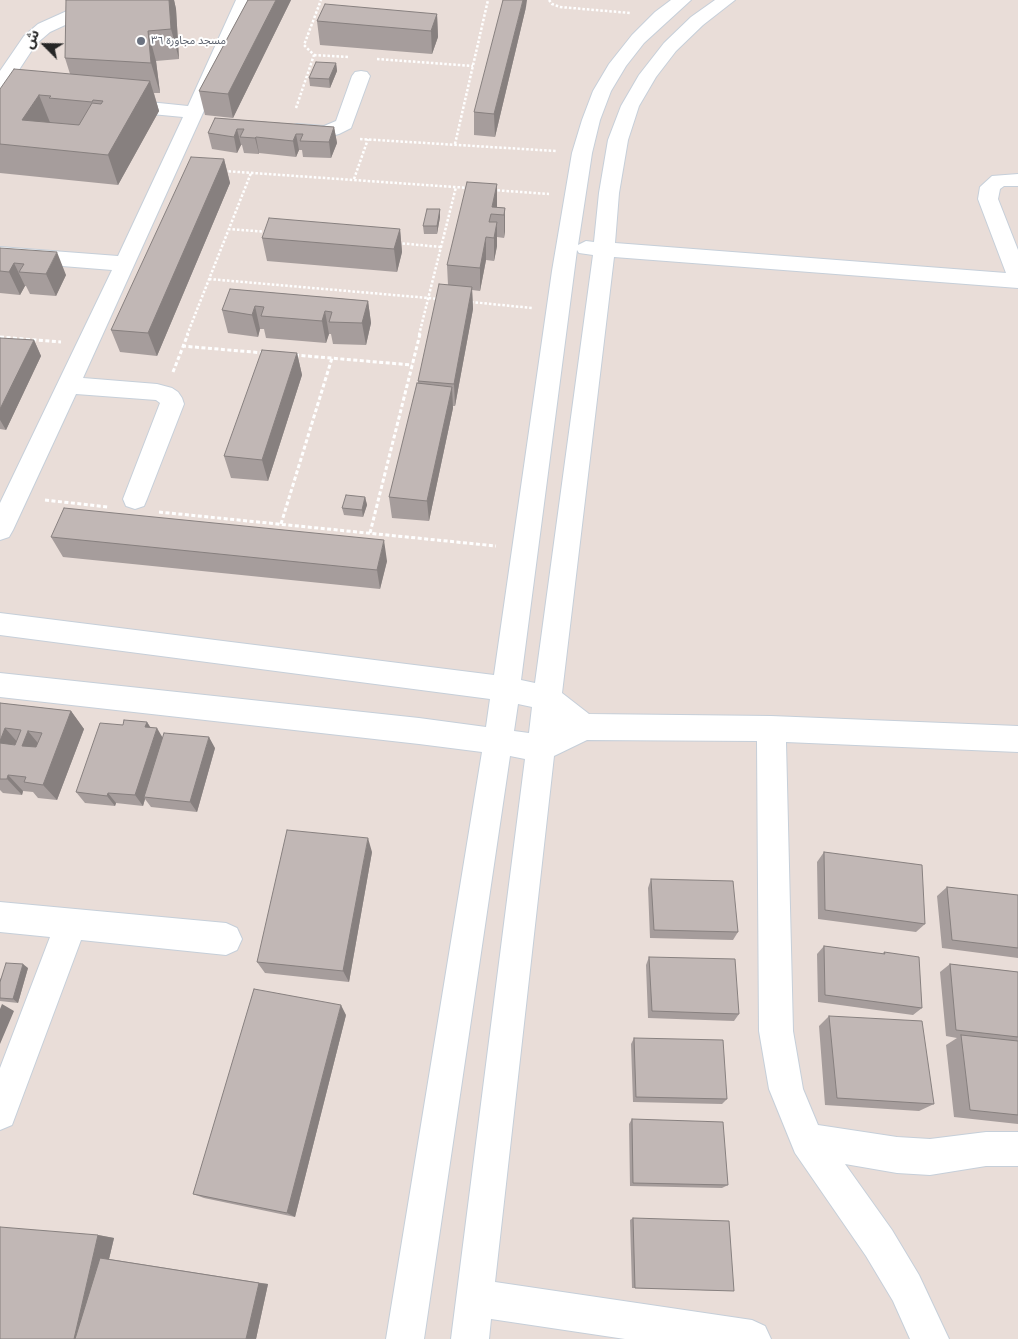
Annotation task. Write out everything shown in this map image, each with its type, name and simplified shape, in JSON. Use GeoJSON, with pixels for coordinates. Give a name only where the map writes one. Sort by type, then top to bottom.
{"type":"FeatureCollection","features":[{"type":"Feature","properties":{"kind":"street"},"geometry":{"type":"LineString","coordinates":[[0,84],[30,40],[44,28],[84,10],[131,0]]}},
{"type":"Feature","properties":{"kind":"street"},"geometry":{"type":"LineString","coordinates":[[0,530],[125,264],[196,119],[245,0]]}},
{"type":"Feature","properties":{"kind":"street"},"geometry":{"type":"LineString","coordinates":[[405,1339],[506,689],[574,196],[582,153],[590,120],[602,91],[623,57],[661,16],[682,0]]}},
{"type":"Feature","properties":{"kind":"street"},"geometry":{"type":"LineString","coordinates":[[470,1339],[547,698],[604,249],[609,193],[618,140],[630,106],[648,75],[670,47],[697,21],[726,0]]}},
{"type":"Feature","properties":{"kind":"street"},"geometry":{"type":"LineString","coordinates":[[284,129],[324,132],[338,128],[346,120],[365,67]]}},
{"type":"Feature","properties":{"kind":"street"},"geometry":{"type":"LineString","coordinates":[[104,103],[196,119]]}},
{"type":"Feature","properties":{"kind":"street"},"geometry":{"type":"LineString","coordinates":[[1018,180],[999,180],[990,187],[988,199],[1018,277]]}},
{"type":"Feature","properties":{"kind":"street"},"geometry":{"type":"LineString","coordinates":[[567,246],[1018,281]]}},
{"type":"Feature","properties":{"kind":"street"},"geometry":{"type":"LineString","coordinates":[[0,254],[125,264]]}},
{"type":"Feature","properties":{"kind":"street"},"geometry":{"type":"LineString","coordinates":[[68,385],[157,392],[170,398],[172,404],[142,505]]}},
{"type":"Feature","properties":{"kind":"street"},"geometry":{"type":"LineString","coordinates":[[0,624],[506,689],[547,698],[584,727]]}},
{"type":"Feature","properties":{"kind":"street"},"geometry":{"type":"LineString","coordinates":[[0,685],[542,748],[584,727],[771,730],[1018,739]]}},
{"type":"Feature","properties":{"kind":"street"},"geometry":{"type":"LineString","coordinates":[[771,730],[776,1031],[786,1088],[807,1141],[879,1243],[906,1288],[930,1339]]}},
{"type":"Feature","properties":{"kind":"street"},"geometry":{"type":"LineString","coordinates":[[0,917],[226,939]]}},
{"type":"Feature","properties":{"kind":"street"},"geometry":{"type":"LineString","coordinates":[[0,1113],[71,924]]}},
{"type":"Feature","properties":{"kind":"street"},"geometry":{"type":"LineString","coordinates":[[807,1141],[897,1155],[930,1157],[986,1149],[1018,1149]]}},
{"type":"Feature","properties":{"kind":"street"},"geometry":{"type":"LineString","coordinates":[[475,1298],[752,1339]]}},
{"type":"Feature","properties":{"kind":"path"},"geometry":{"type":"LineString","coordinates":[[321,0],[304,45],[314,55],[350,58]]}},
{"type":"Feature","properties":{"kind":"path"},"geometry":{"type":"LineString","coordinates":[[455,144],[488,0]]}},
{"type":"Feature","properties":{"kind":"path"},"geometry":{"type":"LineString","coordinates":[[548,0],[560,7],[661,16]]}},
{"type":"Feature","properties":{"kind":"path"},"geometry":{"type":"LineString","coordinates":[[284,129],[314,55]]}},
{"type":"Feature","properties":{"kind":"path"},"geometry":{"type":"LineString","coordinates":[[365,67],[473,66]]}},
{"type":"Feature","properties":{"kind":"path"},"geometry":{"type":"LineString","coordinates":[[358,139],[582,153]]}},
{"type":"Feature","properties":{"kind":"path"},"geometry":{"type":"LineString","coordinates":[[354,179],[368,139]]}},
{"type":"Feature","properties":{"kind":"path"},"geometry":{"type":"LineString","coordinates":[[223,171],[476,188]]}},
{"type":"Feature","properties":{"kind":"path"},"geometry":{"type":"LineString","coordinates":[[169,376],[251,173]]}},
{"type":"Feature","properties":{"kind":"path"},"geometry":{"type":"LineString","coordinates":[[370,533],[456,187]]}},
{"type":"Feature","properties":{"kind":"path"},"geometry":{"type":"LineString","coordinates":[[486,189],[574,196]]}},
{"type":"Feature","properties":{"kind":"path"},"geometry":{"type":"LineString","coordinates":[[228,229],[277,233]]}},
{"type":"Feature","properties":{"kind":"path"},"geometry":{"type":"LineString","coordinates":[[393,243],[441,247]]}},
{"type":"Feature","properties":{"kind":"path"},"geometry":{"type":"LineString","coordinates":[[209,279],[448,300]]}},
{"type":"Feature","properties":{"kind":"path"},"geometry":{"type":"LineString","coordinates":[[468,302],[558,310]]}},
{"type":"Feature","properties":{"kind":"path"},"geometry":{"type":"LineString","coordinates":[[0,337],[87,344]]}},
{"type":"Feature","properties":{"kind":"path"},"geometry":{"type":"LineString","coordinates":[[182,346],[266,353]]}},
{"type":"Feature","properties":{"kind":"path"},"geometry":{"type":"LineString","coordinates":[[294,355],[412,364]]}},
{"type":"Feature","properties":{"kind":"path"},"geometry":{"type":"LineString","coordinates":[[281,524],[332,358]]}},
{"type":"Feature","properties":{"kind":"path"},"geometry":{"type":"LineString","coordinates":[[16,497],[112,507]]}},
{"type":"Feature","properties":{"kind":"path"},"geometry":{"type":"LineString","coordinates":[[142,505],[281,524],[524,549]]}},
{"type":"Feature","properties":{"kind":"building"},"geometry":{"type":"Polygon","coordinates":[[[66,0],[169,0],[171,29],[148,31],[151,63],[65,58],[66,0]]]}},
{"type":"Feature","properties":{"kind":"building"},"geometry":{"type":"Polygon","coordinates":[[[248,0],[276,0],[228,94],[199,91],[248,0]]]}},
{"type":"Feature","properties":{"kind":"building"},"geometry":{"type":"Polygon","coordinates":[[[503,0],[523,0],[494,114],[474,112],[503,0]]]}},
{"type":"Feature","properties":{"kind":"building"},"geometry":{"type":"Polygon","coordinates":[[[325,4],[437,14],[431,31],[317,21],[325,4]]]}},
{"type":"Feature","properties":{"kind":"building"},"geometry":{"type":"Polygon","coordinates":[[[316,62],[336,63],[329,79],[309,78],[316,62]]]}},
{"type":"Feature","properties":{"kind":"building"},"geometry":{"type":"Polygon","coordinates":[[[14,69],[150,81],[108,155],[0,144],[0,89],[14,69]],[[39,95],[22,120],[79,125],[92,103],[101,104],[103,101],[93,100],[92,102],[49,98],[51,96],[39,95]]]}},
{"type":"Feature","properties":{"kind":"building"},"geometry":{"type":"Polygon","coordinates":[[[215,118],[334,127],[329,142],[300,141],[303,134],[296,134],[293,141],[240,137],[244,129],[237,129],[234,137],[208,133],[215,118]]]}},
{"type":"Feature","properties":{"kind":"building"},"geometry":{"type":"Polygon","coordinates":[[[191,157],[224,159],[148,333],[111,330],[191,157]]]}},
{"type":"Feature","properties":{"kind":"building"},"geometry":{"type":"Polygon","coordinates":[[[467,182],[497,184],[492,207],[505,208],[504,215],[491,214],[489,222],[497,222],[494,238],[486,237],[480,268],[447,265],[467,182]]]}},
{"type":"Feature","properties":{"kind":"building"},"geometry":{"type":"Polygon","coordinates":[[[427,209],[440,209],[437,226],[423,226],[427,209]]]}},
{"type":"Feature","properties":{"kind":"building"},"geometry":{"type":"Polygon","coordinates":[[[269,218],[400,229],[394,249],[262,238],[269,218]]]}},
{"type":"Feature","properties":{"kind":"building"},"geometry":{"type":"Polygon","coordinates":[[[0,248],[57,252],[46,274],[19,272],[24,264],[14,263],[9,272],[0,271],[0,248]]]}},
{"type":"Feature","properties":{"kind":"building"},"geometry":{"type":"Polygon","coordinates":[[[439,284],[472,287],[454,384],[418,381],[439,284]]]}},
{"type":"Feature","properties":{"kind":"building"},"geometry":{"type":"Polygon","coordinates":[[[230,289],[368,301],[362,323],[329,322],[332,312],[325,311],[322,321],[261,316],[264,307],[255,306],[252,315],[222,310],[230,289]]]}},
{"type":"Feature","properties":{"kind":"building"},"geometry":{"type":"Polygon","coordinates":[[[0,338],[34,340],[0,409],[0,338]]]}},
{"type":"Feature","properties":{"kind":"building"},"geometry":{"type":"Polygon","coordinates":[[[262,350],[297,353],[262,460],[224,456],[262,350]]]}},
{"type":"Feature","properties":{"kind":"building"},"geometry":{"type":"Polygon","coordinates":[[[417,383],[452,387],[427,501],[389,497],[417,383]]]}},
{"type":"Feature","properties":{"kind":"building"},"geometry":{"type":"Polygon","coordinates":[[[346,495],[365,497],[362,510],[342,508],[346,495]]]}},
{"type":"Feature","properties":{"kind":"building"},"geometry":{"type":"Polygon","coordinates":[[[64,508],[384,540],[377,570],[51,537],[64,508]]]}},
{"type":"Feature","properties":{"kind":"building"},"geometry":{"type":"Polygon","coordinates":[[[0,703],[71,711],[43,785],[24,782],[26,777],[8,775],[7,779],[0,779],[0,743],[15,745],[21,730],[5,728],[0,741],[0,703]],[[28,731],[22,746],[36,747],[42,733],[28,731]]]}},
{"type":"Feature","properties":{"kind":"building"},"geometry":{"type":"Polygon","coordinates":[[[124,720],[147,722],[145,727],[157,728],[135,795],[108,793],[107,796],[76,792],[100,723],[123,725],[124,720]]]}},
{"type":"Feature","properties":{"kind":"building"},"geometry":{"type":"Polygon","coordinates":[[[164,733],[209,737],[190,802],[144,797],[164,733]]]}},
{"type":"Feature","properties":{"kind":"building"},"geometry":{"type":"Polygon","coordinates":[[[287,830],[368,838],[343,971],[257,962],[287,830]]]}},
{"type":"Feature","properties":{"kind":"building"},"geometry":{"type":"Polygon","coordinates":[[[824,852],[922,865],[925,924],[825,910],[824,852]]]}},
{"type":"Feature","properties":{"kind":"building"},"geometry":{"type":"Polygon","coordinates":[[[651,879],[733,881],[738,932],[654,930],[651,879]]]}},
{"type":"Feature","properties":{"kind":"building"},"geometry":{"type":"Polygon","coordinates":[[[947,887],[1018,895],[1018,948],[952,940],[947,887]]]}},
{"type":"Feature","properties":{"kind":"building"},"geometry":{"type":"Polygon","coordinates":[[[824,946],[919,957],[922,1008],[825,995],[824,946]]]}},
{"type":"Feature","properties":{"kind":"building"},"geometry":{"type":"Polygon","coordinates":[[[649,957],[735,959],[739,1014],[652,1011],[649,957]]]}},
{"type":"Feature","properties":{"kind":"building"},"geometry":{"type":"Polygon","coordinates":[[[6,963],[23,964],[13,999],[0,998],[0,982],[6,963]]]}},
{"type":"Feature","properties":{"kind":"building"},"geometry":{"type":"Polygon","coordinates":[[[950,964],[1018,972],[1018,1037],[956,1030],[950,964]]]}},
{"type":"Feature","properties":{"kind":"building"},"geometry":{"type":"Polygon","coordinates":[[[254,989],[341,1005],[287,1213],[193,1194],[254,989]]]}},
{"type":"Feature","properties":{"kind":"building"},"geometry":{"type":"Polygon","coordinates":[[[829,1016],[922,1021],[934,1104],[837,1098],[829,1016]]]}},
{"type":"Feature","properties":{"kind":"building"},"geometry":{"type":"Polygon","coordinates":[[[961,1035],[1018,1041],[1018,1115],[970,1110],[961,1035]]]}},
{"type":"Feature","properties":{"kind":"building"},"geometry":{"type":"Polygon","coordinates":[[[634,1038],[723,1040],[727,1099],[636,1097],[634,1038]]]}},
{"type":"Feature","properties":{"kind":"building"},"geometry":{"type":"Polygon","coordinates":[[[632,1119],[723,1122],[728,1185],[633,1183],[632,1119]]]}},
{"type":"Feature","properties":{"kind":"building"},"geometry":{"type":"Polygon","coordinates":[[[633,1218],[729,1221],[734,1291],[635,1288],[633,1218]]]}},
{"type":"Feature","properties":{"kind":"building"},"geometry":{"type":"Polygon","coordinates":[[[0,1227],[98,1235],[74,1339],[0,1339],[0,1227]]]}},
{"type":"Feature","properties":{"kind":"building"},"geometry":{"type":"Polygon","coordinates":[[[100,1258],[259,1283],[246,1339],[75,1339],[100,1258]]]}},
{"type":"Feature","properties":{"kind":"place","name":"مسجد مجاورة ٣٦"},"geometry":{"type":"Point","coordinates":[141,41]}}]}
